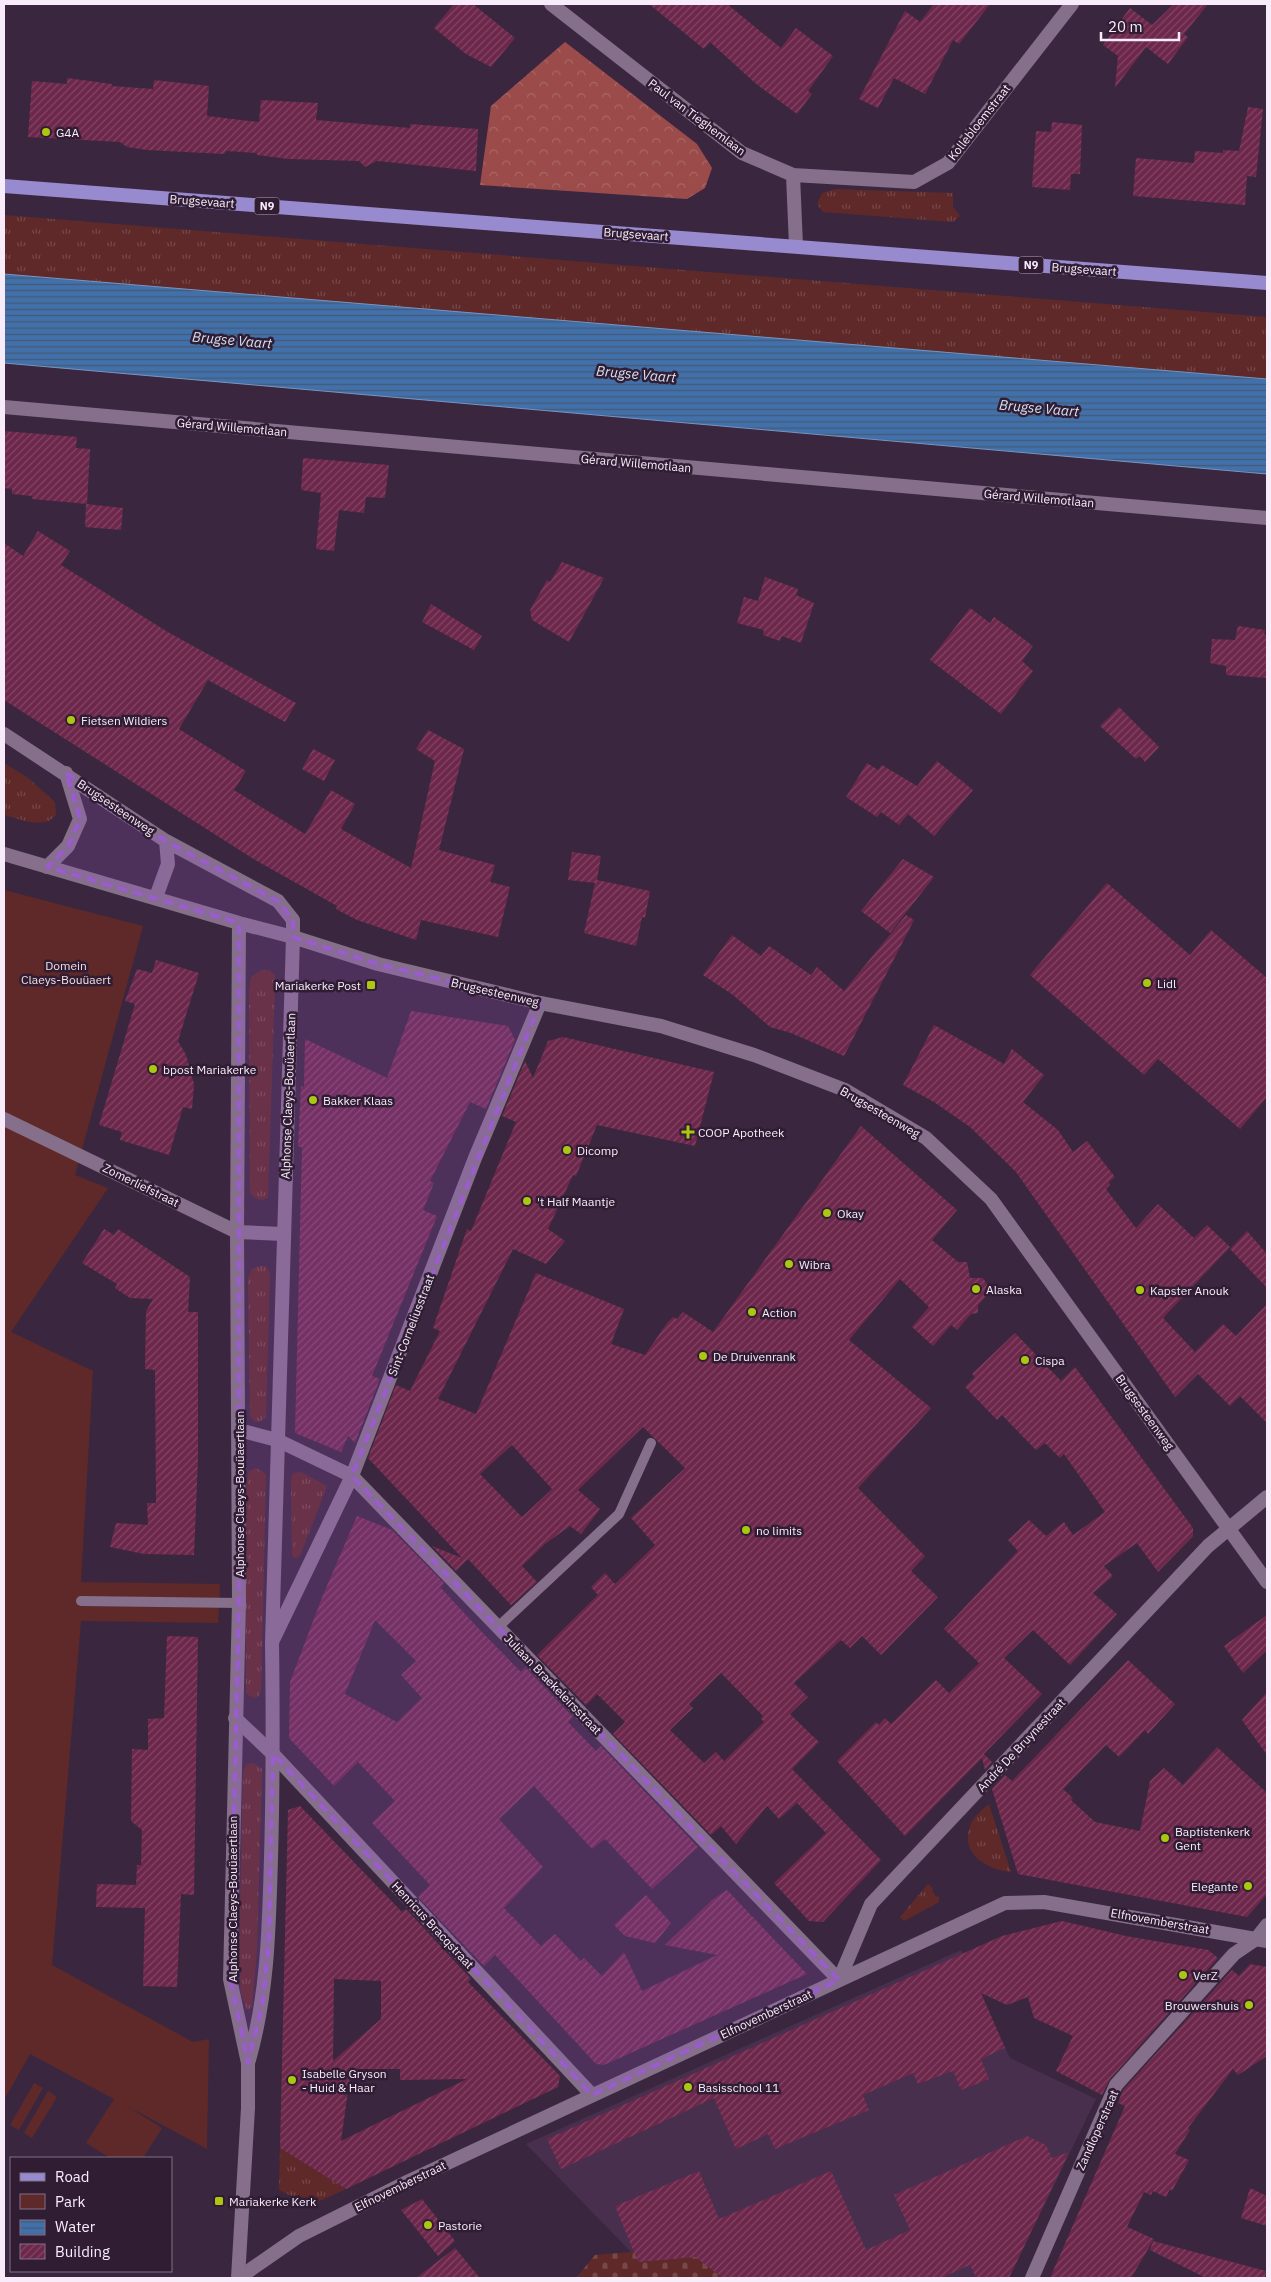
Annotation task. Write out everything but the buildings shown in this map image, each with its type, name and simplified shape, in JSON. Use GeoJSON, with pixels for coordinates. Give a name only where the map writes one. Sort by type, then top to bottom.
{"type":"FeatureCollection","features":[{"type":"Feature","properties":{"kind":"main road","name":"Brugsevaart"},"geometry":{"type":"LineString","coordinates":[[4,186],[1267,283]]}},
{"type":"Feature","properties":{"kind":"street","name":"Paul van Tieghemlaan"},"geometry":{"type":"LineString","coordinates":[[551,4],[742,153],[793,175]]}},
{"type":"Feature","properties":{"kind":"street","name":"Kollebloemstraat"},"geometry":{"type":"LineString","coordinates":[[793,175],[914,182],[948,163],[1072,4]]}},
{"type":"Feature","properties":{"kind":"street"},"geometry":{"type":"LineString","coordinates":[[793,175],[796,246]]}},
{"type":"Feature","properties":{"kind":"street","name":"Gérard Willemotlaan"},"geometry":{"type":"LineString","coordinates":[[4,407],[1267,518]]}},
{"type":"Feature","properties":{"kind":"street","name":"Brugsesteenweg"},"geometry":{"type":"LineString","coordinates":[[4,734],[66,773],[166,841],[278,901],[293,920],[293,937]]}},
{"type":"Feature","properties":{"kind":"street","name":"Brugsesteenweg"},"geometry":{"type":"LineString","coordinates":[[47,867],[68,846],[80,819],[66,773]]}},
{"type":"Feature","properties":{"kind":"street","name":"Brugsesteenweg"},"geometry":{"type":"LineString","coordinates":[[156,897],[168,864],[166,841]]}},
{"type":"Feature","properties":{"kind":"street","name":"Brugsesteenweg"},"geometry":{"type":"LineString","coordinates":[[4,854],[293,937],[378,964],[540,1003],[661,1026],[754,1055],[846,1090],[926,1138],[993,1202],[1267,1582]]}},
{"type":"Feature","properties":{"kind":"street","name":"Alphonse Claeys-Bouüaertlaan"},"geometry":{"type":"LineString","coordinates":[[239,923],[237,1232],[239,1603],[230,1980],[248,2063]]}},
{"type":"Feature","properties":{"kind":"street","name":"Alphonse Claeys-Bouüaertlaan"},"geometry":{"type":"LineString","coordinates":[[239,2278],[248,2063],[262,2007],[269,1944],[273,1754],[272,1642],[293,937]]}},
{"type":"Feature","properties":{"kind":"street","name":"Sint-Corneliusstraat"},"geometry":{"type":"LineString","coordinates":[[272,1642],[352,1476],[475,1158],[540,1003]]}},
{"type":"Feature","properties":{"kind":"street","name":"Zomerliefstraat"},"geometry":{"type":"LineString","coordinates":[[4,1119],[237,1232],[283,1234]]}},
{"type":"Feature","properties":{"kind":"street","name":"Juliaan Braekeleirsstraat"},"geometry":{"type":"LineString","coordinates":[[239,1430],[277,1440],[352,1476],[839,1980]]}},
{"type":"Feature","properties":{"kind":"street","name":"André De Bruynestraat"},"geometry":{"type":"LineString","coordinates":[[839,1980],[871,1904],[1201,1553],[1267,1497]]}},
{"type":"Feature","properties":{"kind":"street","name":"Henricus Bracqstraat"},"geometry":{"type":"LineString","coordinates":[[235,1718],[273,1754],[592,2095]]}},
{"type":"Feature","properties":{"kind":"street","name":"Elfnovemberstraat"},"geometry":{"type":"LineString","coordinates":[[239,2278],[299,2236],[409,2181],[1006,1904],[1044,1902],[1262,1940]]}},
{"type":"Feature","properties":{"kind":"street","name":"Zandloperstraat"},"geometry":{"type":"LineString","coordinates":[[1032,2278],[1116,2085],[1234,1954],[1262,1940],[1267,1925]]}},
{"type":"Feature","properties":{"kind":"lane"},"geometry":{"type":"LineString","coordinates":[[498,1627],[619,1514],[651,1443]]}},
{"type":"Feature","properties":{"kind":"lane"},"geometry":{"type":"LineString","coordinates":[[81,1601],[239,1603]]}},
{"type":"Feature","properties":{"kind":"highlighted area"},"geometry":{"type":"Polygon","coordinates":[[[66,773],[166,841],[278,901],[293,920],[293,937],[378,964],[540,1003],[352,1476],[839,1980],[592,2095],[273,1754],[269,1944],[262,2007],[248,2063],[230,1979],[239,1603],[239,923],[47,867],[68,846],[80,819],[66,773]]]}},
{"type":"Feature","properties":{"kind":"shaded area"},"geometry":{"type":"Polygon","coordinates":[[[961,1950],[1010,2058],[1096,2099],[1009,2278],[740,2278],[702,2247],[631,2252],[526,2144],[961,1950]]]}},
{"type":"Feature","properties":{"kind":"green space"},"geometry":{"type":"Polygon","coordinates":[[[565,42],[697,144],[712,168],[705,188],[687,199],[480,185],[491,106],[565,42]]]}},
{"type":"Feature","properties":{"kind":"green space"},"geometry":{"type":"Polygon","coordinates":[[[836,189],[953,193],[953,207],[960,216],[953,222],[823,212],[817,204],[822,193],[836,189]]]}},
{"type":"Feature","properties":{"kind":"green space"},"geometry":{"type":"Polygon","coordinates":[[[4,215],[1267,317],[1267,379],[4,274],[4,215]]]}},
{"type":"Feature","properties":{"kind":"green space"},"geometry":{"type":"Polygon","coordinates":[[[4,763],[27,777],[55,802],[56,815],[45,822],[38,823],[4,815],[4,763]]]}},
{"type":"Feature","properties":{"kind":"green space","name":"Domein Claeys-Bouüaert"},"geometry":{"type":"Polygon","coordinates":[[[4,890],[143,926],[75,1175],[108,1188],[11,1332],[93,1371],[81,1582],[220,1584],[218,1623],[81,1621],[52,1965],[193,2042],[209,2039],[207,2149],[127,2106],[162,2128],[144,2157],[108,2157],[86,2143],[114,2099],[30,2054],[4,2100],[4,890]]]}},
{"type":"Feature","properties":{"kind":"green space"},"geometry":{"type":"Polygon","coordinates":[[[269,970],[275,975],[275,985],[268,1197],[263,1200],[256,1199],[250,1193],[249,991],[251,977],[260,971],[269,970]]]}},
{"type":"Feature","properties":{"kind":"green space"},"geometry":{"type":"Polygon","coordinates":[[[266,1266],[270,1273],[266,1417],[261,1421],[255,1422],[250,1416],[248,1277],[252,1269],[266,1266]]]}},
{"type":"Feature","properties":{"kind":"green space"},"geometry":{"type":"Polygon","coordinates":[[[256,1468],[266,1474],[261,1691],[258,1697],[253,1698],[246,1693],[246,1485],[249,1471],[256,1468]]]}},
{"type":"Feature","properties":{"kind":"green space"},"geometry":{"type":"Polygon","coordinates":[[[301,1472],[327,1486],[300,1556],[295,1558],[292,1555],[291,1478],[294,1473],[301,1472]]]}},
{"type":"Feature","properties":{"kind":"green space"},"geometry":{"type":"Polygon","coordinates":[[[254,1763],[262,1769],[257,1949],[252,2007],[247,2010],[241,1994],[239,1965],[243,1770],[247,1764],[254,1763]]]}},
{"type":"Feature","properties":{"kind":"green space"},"geometry":{"type":"Polygon","coordinates":[[[989,1804],[1011,1872],[1002,1871],[984,1864],[977,1858],[968,1843],[968,1834],[972,1821],[989,1804]]]}},
{"type":"Feature","properties":{"kind":"green space"},"geometry":{"type":"Polygon","coordinates":[[[928,1884],[933,1888],[932,1890],[936,1897],[939,1896],[939,1902],[904,1921],[900,1917],[928,1884]]]}},
{"type":"Feature","properties":{"kind":"green space"},"geometry":{"type":"Polygon","coordinates":[[[34,2083],[43,2088],[19,2130],[10,2125],[34,2083]]]}},
{"type":"Feature","properties":{"kind":"green space"},"geometry":{"type":"Polygon","coordinates":[[[48,2091],[57,2097],[32,2138],[24,2133],[48,2091]]]}},
{"type":"Feature","properties":{"kind":"green space"},"geometry":{"type":"Polygon","coordinates":[[[280,2148],[346,2189],[311,2205],[279,2190],[280,2148]]]}},
{"type":"Feature","properties":{"kind":"green space"},"geometry":{"type":"Polygon","coordinates":[[[702,2246],[740,2278],[576,2278],[595,2255],[702,2246]]]}},
{"type":"Feature","properties":{"kind":"water","name":"Brugse Vaart"},"geometry":{"type":"Polygon","coordinates":[[[4,274],[1267,379],[1267,474],[4,363],[4,274]]]}},
{"type":"Feature","properties":{"kind":"place","name":"G4A"},"geometry":{"type":"Point","coordinates":[46,132]}},
{"type":"Feature","properties":{"kind":"place","name":"Fietsen Wildiers"},"geometry":{"type":"Point","coordinates":[71,720]}},
{"type":"Feature","properties":{"kind":"place","name":"Lidl"},"geometry":{"type":"Point","coordinates":[1147,983]}},
{"type":"Feature","properties":{"kind":"place","name":"Mariakerke Post"},"geometry":{"type":"Point","coordinates":[371,985]}},
{"type":"Feature","properties":{"kind":"place","name":"bpost Mariakerke"},"geometry":{"type":"Point","coordinates":[153,1069]}},
{"type":"Feature","properties":{"kind":"place","name":"Bakker Klaas"},"geometry":{"type":"Point","coordinates":[313,1100]}},
{"type":"Feature","properties":{"kind":"place","name":"COOP Apotheek"},"geometry":{"type":"Point","coordinates":[688,1132]}},
{"type":"Feature","properties":{"kind":"place","name":"Dicomp"},"geometry":{"type":"Point","coordinates":[567,1150]}},
{"type":"Feature","properties":{"kind":"place","name":"'t Half Maantje"},"geometry":{"type":"Point","coordinates":[527,1201]}},
{"type":"Feature","properties":{"kind":"place","name":"Okay"},"geometry":{"type":"Point","coordinates":[827,1213]}},
{"type":"Feature","properties":{"kind":"place","name":"Wibra"},"geometry":{"type":"Point","coordinates":[789,1264]}},
{"type":"Feature","properties":{"kind":"place","name":"Alaska"},"geometry":{"type":"Point","coordinates":[976,1289]}},
{"type":"Feature","properties":{"kind":"place","name":"Kapster Anouk"},"geometry":{"type":"Point","coordinates":[1140,1290]}},
{"type":"Feature","properties":{"kind":"place","name":"Action"},"geometry":{"type":"Point","coordinates":[752,1312]}},
{"type":"Feature","properties":{"kind":"place","name":"De Druivenrank"},"geometry":{"type":"Point","coordinates":[703,1356]}},
{"type":"Feature","properties":{"kind":"place","name":"Cispa"},"geometry":{"type":"Point","coordinates":[1025,1360]}},
{"type":"Feature","properties":{"kind":"place","name":"no limits"},"geometry":{"type":"Point","coordinates":[746,1530]}},
{"type":"Feature","properties":{"kind":"place","name":"Baptistenkerk Gent"},"geometry":{"type":"Point","coordinates":[1165,1838]}},
{"type":"Feature","properties":{"kind":"place","name":"Elegante"},"geometry":{"type":"Point","coordinates":[1248,1886]}},
{"type":"Feature","properties":{"kind":"place","name":"VerZ"},"geometry":{"type":"Point","coordinates":[1183,1975]}},
{"type":"Feature","properties":{"kind":"place","name":"Brouwershuis"},"geometry":{"type":"Point","coordinates":[1249,2005]}},
{"type":"Feature","properties":{"kind":"place","name":"Isabelle Gryson - Huid & Haar"},"geometry":{"type":"Point","coordinates":[292,2080]}},
{"type":"Feature","properties":{"kind":"place","name":"Basisschool 11"},"geometry":{"type":"Point","coordinates":[688,2087]}},
{"type":"Feature","properties":{"kind":"place","name":"Mariakerke Kerk"},"geometry":{"type":"Point","coordinates":[219,2201]}},
{"type":"Feature","properties":{"kind":"place","name":"Pastorie"},"geometry":{"type":"Point","coordinates":[428,2225]}}]}
